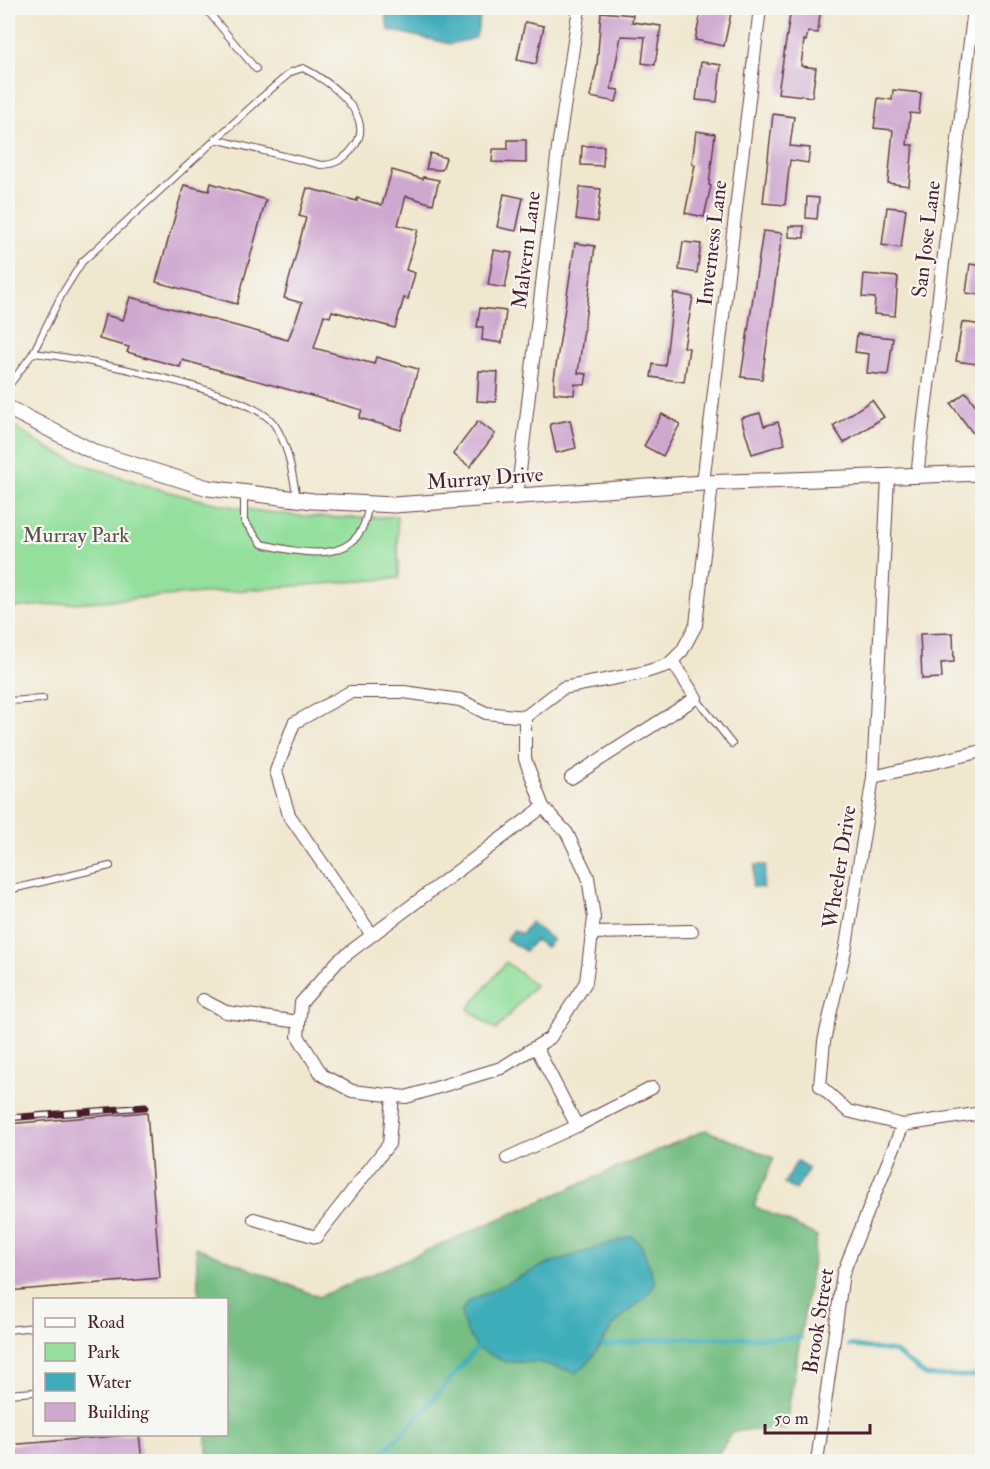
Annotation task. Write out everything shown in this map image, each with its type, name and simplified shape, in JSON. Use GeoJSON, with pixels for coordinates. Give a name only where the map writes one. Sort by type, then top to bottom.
{"type":"FeatureCollection","features":[{"type":"Feature","properties":{"kind":"street","name":"Malvern Lane"},"geometry":{"type":"LineString","coordinates":[[517,497],[556,160],[579,8]]}},
{"type":"Feature","properties":{"kind":"street","name":"Inverness Lane"},"geometry":{"type":"LineString","coordinates":[[672,661],[682,651],[696,624],[708,483],[760,8]]}},
{"type":"Feature","properties":{"kind":"street","name":"San Jose Lane"},"geometry":{"type":"LineString","coordinates":[[917,476],[974,8]]}},
{"type":"Feature","properties":{"kind":"street","name":"Murray Drive"},"geometry":{"type":"LineString","coordinates":[[8,408],[96,453],[208,488],[368,505],[708,483],[982,473]]}},
{"type":"Feature","properties":{"kind":"street","name":"Wheeler Drive"},"geometry":{"type":"LineString","coordinates":[[888,477],[873,777],[846,946],[824,1041],[820,1086],[848,1111],[903,1125],[982,1113]]}},
{"type":"Feature","properties":{"kind":"street"},"geometry":{"type":"LineString","coordinates":[[372,935],[289,815],[276,771],[294,723],[350,692],[405,692],[460,700],[486,713],[525,717],[563,688],[642,674],[668,665],[672,661],[696,698],[571,778]]}},
{"type":"Feature","properties":{"kind":"street"},"geometry":{"type":"LineString","coordinates":[[525,717],[525,759],[543,807],[567,833],[588,877],[594,918],[586,982],[550,1038],[501,1068],[406,1097],[352,1090],[322,1075],[298,1036],[301,1003],[339,960],[543,807]]}},
{"type":"Feature","properties":{"kind":"street"},"geometry":{"type":"LineString","coordinates":[[873,777],[982,751]]}},
{"type":"Feature","properties":{"kind":"street"},"geometry":{"type":"LineString","coordinates":[[592,933],[692,932]]}},
{"type":"Feature","properties":{"kind":"street"},"geometry":{"type":"LineString","coordinates":[[203,1000],[226,1012],[299,1022]]}},
{"type":"Feature","properties":{"kind":"street"},"geometry":{"type":"LineString","coordinates":[[536,1047],[577,1126]]}},
{"type":"Feature","properties":{"kind":"street"},"geometry":{"type":"LineString","coordinates":[[507,1158],[652,1088]]}},
{"type":"Feature","properties":{"kind":"street"},"geometry":{"type":"LineString","coordinates":[[254,1219],[316,1237],[389,1144],[393,1095]]}},
{"type":"Feature","properties":{"kind":"street","name":"Brook Street"},"geometry":{"type":"LineString","coordinates":[[816,1461],[843,1273],[903,1125]]}},
{"type":"Feature","properties":{"kind":"lane"},"geometry":{"type":"LineString","coordinates":[[205,8],[256,69]]}},
{"type":"Feature","properties":{"kind":"lane"},"geometry":{"type":"LineString","coordinates":[[8,387],[33,353],[61,296],[82,262],[215,139],[291,72],[303,68],[317,74],[346,99],[362,125],[360,141],[349,154],[333,165],[321,165],[215,139]]}},
{"type":"Feature","properties":{"kind":"lane"},"geometry":{"type":"LineString","coordinates":[[33,353],[94,362],[178,383],[253,407],[274,422],[288,453],[297,499]]}},
{"type":"Feature","properties":{"kind":"lane"},"geometry":{"type":"LineString","coordinates":[[244,492],[244,521],[262,544],[298,552],[328,553],[341,549],[352,541],[362,528],[367,518],[368,505]]}},
{"type":"Feature","properties":{"kind":"lane"},"geometry":{"type":"LineString","coordinates":[[696,698],[732,744]]}},
{"type":"Feature","properties":{"kind":"lane"},"geometry":{"type":"LineString","coordinates":[[8,701],[43,699]]}},
{"type":"Feature","properties":{"kind":"lane"},"geometry":{"type":"LineString","coordinates":[[8,890],[110,866]]}},
{"type":"Feature","properties":{"kind":"lane"},"geometry":{"type":"LineString","coordinates":[[8,1330],[33,1327]]}},
{"type":"Feature","properties":{"kind":"lane"},"geometry":{"type":"LineString","coordinates":[[8,1394],[33,1392]]}},
{"type":"Feature","properties":{"kind":"green space","name":"Murray Park"},"geometry":{"type":"Polygon","coordinates":[[[8,422],[41,444],[72,459],[118,476],[186,496],[255,511],[290,515],[361,518],[397,516],[399,578],[8,608],[8,422]]]}},
{"type":"Feature","properties":{"kind":"green space"},"geometry":{"type":"Polygon","coordinates":[[[506,962],[535,985],[496,1030],[468,1009],[506,962]]]}},
{"type":"Feature","properties":{"kind":"green space"},"geometry":{"type":"Polygon","coordinates":[[[705,1130],[774,1158],[754,1206],[817,1236],[785,1429],[733,1431],[713,1462],[208,1461],[206,1436],[228,1436],[228,1298],[199,1298],[196,1247],[319,1297],[705,1130]]]}},
{"type":"Feature","properties":{"kind":"water"},"geometry":{"type":"Polygon","coordinates":[[[388,8],[482,8],[476,38],[450,44],[389,30],[384,10],[388,8]]]}},
{"type":"Feature","properties":{"kind":"water"},"geometry":{"type":"Polygon","coordinates":[[[755,865],[766,865],[763,888],[752,887],[755,865]]]}},
{"type":"Feature","properties":{"kind":"water"},"geometry":{"type":"Polygon","coordinates":[[[531,922],[553,940],[546,947],[535,940],[525,951],[506,939],[514,930],[521,934],[531,922]]]}},
{"type":"Feature","properties":{"kind":"water"},"geometry":{"type":"Polygon","coordinates":[[[797,1161],[809,1168],[796,1190],[784,1184],[797,1161]]]}},
{"type":"Feature","properties":{"kind":"water"},"geometry":{"type":"Polygon","coordinates":[[[632,1236],[642,1246],[655,1283],[647,1295],[615,1324],[593,1356],[577,1373],[538,1362],[505,1362],[477,1348],[466,1330],[461,1313],[467,1302],[545,1265],[632,1236]]]}},
{"type":"Feature","properties":{"kind":"building"},"geometry":{"type":"Polygon","coordinates":[[[702,8],[731,13],[724,46],[695,40],[702,8]]]}},
{"type":"Feature","properties":{"kind":"building"},"geometry":{"type":"Polygon","coordinates":[[[791,8],[810,8],[810,12],[820,13],[818,33],[808,32],[806,41],[804,40],[801,66],[816,68],[812,97],[778,93],[791,8]]]}},
{"type":"Feature","properties":{"kind":"building"},"geometry":{"type":"Polygon","coordinates":[[[601,12],[633,15],[632,22],[661,26],[655,65],[642,63],[645,37],[621,36],[611,89],[619,90],[616,102],[590,97],[597,66],[601,12]]]}},
{"type":"Feature","properties":{"kind":"building"},"geometry":{"type":"Polygon","coordinates":[[[525,22],[544,26],[536,64],[517,60],[525,22]]]}},
{"type":"Feature","properties":{"kind":"building"},"geometry":{"type":"Polygon","coordinates":[[[701,62],[721,65],[717,102],[696,100],[701,62]]]}},
{"type":"Feature","properties":{"kind":"building"},"geometry":{"type":"Polygon","coordinates":[[[893,90],[921,93],[919,114],[910,113],[907,145],[913,145],[909,186],[888,183],[893,130],[874,128],[878,98],[892,100],[893,90]]]}},
{"type":"Feature","properties":{"kind":"building"},"geometry":{"type":"Polygon","coordinates":[[[773,114],[794,117],[790,146],[810,148],[808,163],[790,160],[785,205],[763,203],[773,114]]]}},
{"type":"Feature","properties":{"kind":"building"},"geometry":{"type":"Polygon","coordinates":[[[696,131],[715,134],[709,185],[711,186],[704,217],[685,213],[695,165],[692,164],[696,131]]]}},
{"type":"Feature","properties":{"kind":"building"},"geometry":{"type":"Polygon","coordinates":[[[508,140],[526,140],[526,163],[492,162],[493,149],[508,149],[508,140]]]}},
{"type":"Feature","properties":{"kind":"building"},"geometry":{"type":"Polygon","coordinates":[[[582,146],[604,146],[603,166],[581,165],[582,146]]]}},
{"type":"Feature","properties":{"kind":"building"},"geometry":{"type":"Polygon","coordinates":[[[430,153],[446,158],[442,170],[426,169],[430,153]]]}},
{"type":"Feature","properties":{"kind":"building"},"geometry":{"type":"Polygon","coordinates":[[[392,170],[423,179],[423,177],[439,180],[433,204],[406,196],[398,225],[418,230],[406,270],[415,273],[408,299],[404,298],[395,328],[332,311],[330,317],[324,315],[314,348],[374,364],[376,357],[418,369],[401,430],[359,418],[362,410],[182,360],[180,367],[127,352],[129,347],[99,339],[105,315],[123,320],[130,297],[288,340],[302,303],[284,298],[306,218],[299,216],[307,188],[382,205],[392,170]]]}},
{"type":"Feature","properties":{"kind":"building"},"geometry":{"type":"Polygon","coordinates":[[[211,183],[266,200],[237,304],[156,282],[184,185],[209,191],[211,183]]]}},
{"type":"Feature","properties":{"kind":"building"},"geometry":{"type":"Polygon","coordinates":[[[580,187],[601,189],[597,222],[576,219],[580,187]]]}},
{"type":"Feature","properties":{"kind":"building"},"geometry":{"type":"Polygon","coordinates":[[[504,194],[523,198],[516,231],[497,227],[504,194]]]}},
{"type":"Feature","properties":{"kind":"building"},"geometry":{"type":"Polygon","coordinates":[[[807,197],[819,198],[817,219],[806,218],[807,197]]]}},
{"type":"Feature","properties":{"kind":"building"},"geometry":{"type":"Polygon","coordinates":[[[887,207],[906,209],[901,248],[882,245],[887,207]]]}},
{"type":"Feature","properties":{"kind":"building"},"geometry":{"type":"Polygon","coordinates":[[[789,226],[804,226],[804,238],[789,237],[789,226]]]}},
{"type":"Feature","properties":{"kind":"building"},"geometry":{"type":"Polygon","coordinates":[[[763,231],[782,233],[762,379],[741,377],[763,231]]]}},
{"type":"Feature","properties":{"kind":"building"},"geometry":{"type":"Polygon","coordinates":[[[683,242],[701,244],[697,273],[679,270],[683,242]]]}},
{"type":"Feature","properties":{"kind":"building"},"geometry":{"type":"Polygon","coordinates":[[[575,243],[595,246],[578,373],[587,374],[585,385],[575,384],[574,395],[554,393],[554,379],[575,243]]]}},
{"type":"Feature","properties":{"kind":"building"},"geometry":{"type":"Polygon","coordinates":[[[494,250],[512,253],[505,288],[488,285],[494,250]]]}},
{"type":"Feature","properties":{"kind":"building"},"geometry":{"type":"Polygon","coordinates":[[[970,264],[982,266],[982,295],[966,293],[970,264]]]}},
{"type":"Feature","properties":{"kind":"building"},"geometry":{"type":"Polygon","coordinates":[[[864,274],[898,277],[895,316],[874,314],[875,298],[862,297],[864,274]]]}},
{"type":"Feature","properties":{"kind":"building"},"geometry":{"type":"Polygon","coordinates":[[[674,293],[693,297],[684,347],[689,348],[684,382],[651,377],[653,364],[665,366],[674,293]]]}},
{"type":"Feature","properties":{"kind":"building"},"geometry":{"type":"Polygon","coordinates":[[[480,308],[506,311],[502,343],[482,340],[483,327],[477,327],[480,308]]]}},
{"type":"Feature","properties":{"kind":"building"},"geometry":{"type":"Polygon","coordinates":[[[962,322],[982,325],[982,352],[978,351],[977,364],[956,361],[962,322]]]}},
{"type":"Feature","properties":{"kind":"building"},"geometry":{"type":"Polygon","coordinates":[[[857,334],[893,338],[888,375],[867,373],[869,354],[855,352],[857,334]]]}},
{"type":"Feature","properties":{"kind":"building"},"geometry":{"type":"Polygon","coordinates":[[[479,371],[498,372],[496,402],[477,401],[479,371]]]}},
{"type":"Feature","properties":{"kind":"building"},"geometry":{"type":"Polygon","coordinates":[[[966,392],[982,414],[982,431],[975,436],[951,404],[966,392]]]}},
{"type":"Feature","properties":{"kind":"building"},"geometry":{"type":"Polygon","coordinates":[[[872,400],[884,417],[844,443],[833,426],[872,400]]]}},
{"type":"Feature","properties":{"kind":"building"},"geometry":{"type":"Polygon","coordinates":[[[760,413],[764,426],[778,422],[785,444],[752,454],[741,418],[760,413]]]}},
{"type":"Feature","properties":{"kind":"building"},"geometry":{"type":"Polygon","coordinates":[[[662,414],[680,424],[663,456],[644,446],[662,414]]]}},
{"type":"Feature","properties":{"kind":"building"},"geometry":{"type":"Polygon","coordinates":[[[570,420],[576,448],[556,453],[550,424],[570,420]]]}},
{"type":"Feature","properties":{"kind":"building"},"geometry":{"type":"Polygon","coordinates":[[[478,421],[495,434],[470,467],[453,454],[478,421]]]}},
{"type":"Feature","properties":{"kind":"building"},"geometry":{"type":"Polygon","coordinates":[[[953,633],[954,662],[941,663],[942,678],[922,679],[920,634],[953,633]]]}},
{"type":"Feature","properties":{"kind":"building"},"geometry":{"type":"Polygon","coordinates":[[[147,1112],[160,1278],[8,1291],[8,1124],[147,1112]]]}},
{"type":"Feature","properties":{"kind":"building"},"geometry":{"type":"Polygon","coordinates":[[[139,1436],[142,1461],[8,1461],[8,1445],[139,1436]]]}},
{"type":"Feature","properties":{"kind":"waterway"},"geometry":{"type":"LineString","coordinates":[[602,1346],[668,1338],[801,1338]]}},
{"type":"Feature","properties":{"kind":"waterway"},"geometry":{"type":"LineString","coordinates":[[849,1345],[895,1352],[926,1376],[973,1376],[982,1373]]}},
{"type":"Feature","properties":{"kind":"waterway"},"geometry":{"type":"LineString","coordinates":[[370,1462],[413,1422],[477,1348]]}},
{"type":"Feature","properties":{"kind":"railway"},"geometry":{"type":"LineString","coordinates":[[8,1118],[145,1107]]}}]}
